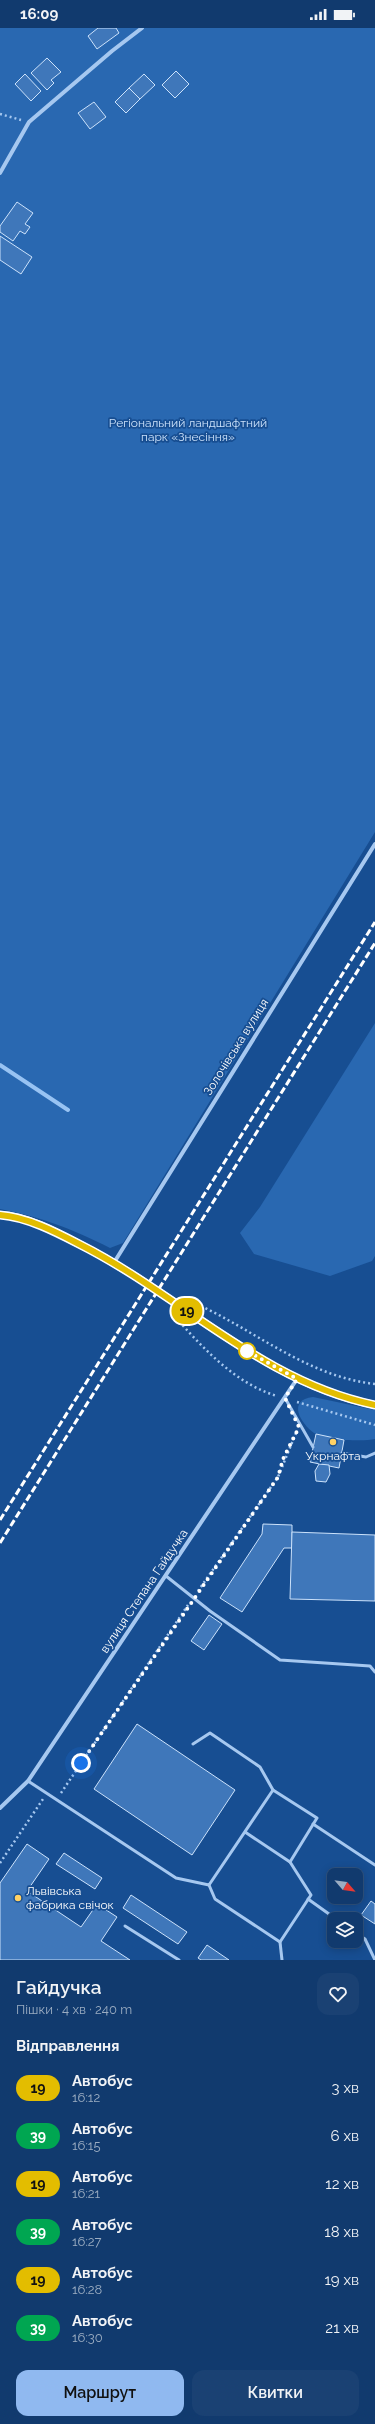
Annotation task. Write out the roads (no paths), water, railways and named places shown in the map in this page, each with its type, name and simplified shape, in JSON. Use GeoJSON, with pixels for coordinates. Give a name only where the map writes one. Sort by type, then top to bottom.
{"type":"FeatureCollection","features":[{"type":"Feature","properties":{"kind":"main road"},"geometry":{"type":"LineString","coordinates":[[0,1215],[51,1229],[114,1261],[247,1351],[297,1379],[326,1390],[375,1405]]}},
{"type":"Feature","properties":{"kind":"street"},"geometry":{"type":"LineString","coordinates":[[0,173],[29,122],[142,28]]}},
{"type":"Feature","properties":{"kind":"street","name":"Золочівська вулиця"},"geometry":{"type":"LineString","coordinates":[[114,1261],[375,844]]}},
{"type":"Feature","properties":{"kind":"street","name":"вулиця Степана Гайдучка"},"geometry":{"type":"LineString","coordinates":[[0,1808],[28,1781],[297,1379]]}},
{"type":"Feature","properties":{"kind":"lane"},"geometry":{"type":"LineString","coordinates":[[285,1398],[299,1427],[313,1447]]}},
{"type":"Feature","properties":{"kind":"lane"},"geometry":{"type":"LineString","coordinates":[[342,1453],[366,1457],[375,1453]]}},
{"type":"Feature","properties":{"kind":"lane"},"geometry":{"type":"LineString","coordinates":[[166,1576],[210,1611],[280,1660],[370,1666],[375,1672]]}},
{"type":"Feature","properties":{"kind":"lane"},"geometry":{"type":"LineString","coordinates":[[193,1744],[210,1732],[260,1768],[273,1790],[317,1818],[290,1862]]}},
{"type":"Feature","properties":{"kind":"lane"},"geometry":{"type":"LineString","coordinates":[[28,1781],[176,1878],[209,1885]]}},
{"type":"Feature","properties":{"kind":"lane"},"geometry":{"type":"LineString","coordinates":[[209,1885],[273,1790]]}},
{"type":"Feature","properties":{"kind":"lane"},"geometry":{"type":"LineString","coordinates":[[313,1824],[375,1865]]}},
{"type":"Feature","properties":{"kind":"lane"},"geometry":{"type":"LineString","coordinates":[[245,1832],[290,1862],[311,1895],[280,1942],[282,1960]]}},
{"type":"Feature","properties":{"kind":"lane"},"geometry":{"type":"LineString","coordinates":[[209,1885],[215,1900],[280,1942]]}},
{"type":"Feature","properties":{"kind":"lane"},"geometry":{"type":"LineString","coordinates":[[308,1899],[327,1913]]}},
{"type":"Feature","properties":{"kind":"lane"},"geometry":{"type":"LineString","coordinates":[[125,1926],[179,1960]]}},
{"type":"Feature","properties":{"kind":"lane"},"geometry":{"type":"LineString","coordinates":[[363,1938],[375,1960]]}},
{"type":"Feature","properties":{"kind":"waterway"},"geometry":{"type":"LineString","coordinates":[[0,1065],[68,1110]]}},
{"type":"Feature","properties":{"kind":"railway"},"geometry":{"type":"LineString","coordinates":[[0,1520],[375,922]]}},
{"type":"Feature","properties":{"kind":"railway"},"geometry":{"type":"LineString","coordinates":[[0,1543],[375,943]]}},
{"type":"Feature","properties":{"kind":"place","name":"Укрнафта"},"geometry":{"type":"Point","coordinates":[333,1442]}},
{"type":"Feature","properties":{"kind":"place","name":"Львівська фабрика свічок"},"geometry":{"type":"Point","coordinates":[18,1898]}},
{"type":"Feature","properties":{"kind":"park label","name":"Регіональний ландшафтний парк «Знесіння»"},"geometry":{"type":"Point","coordinates":[188,430]}}]}
